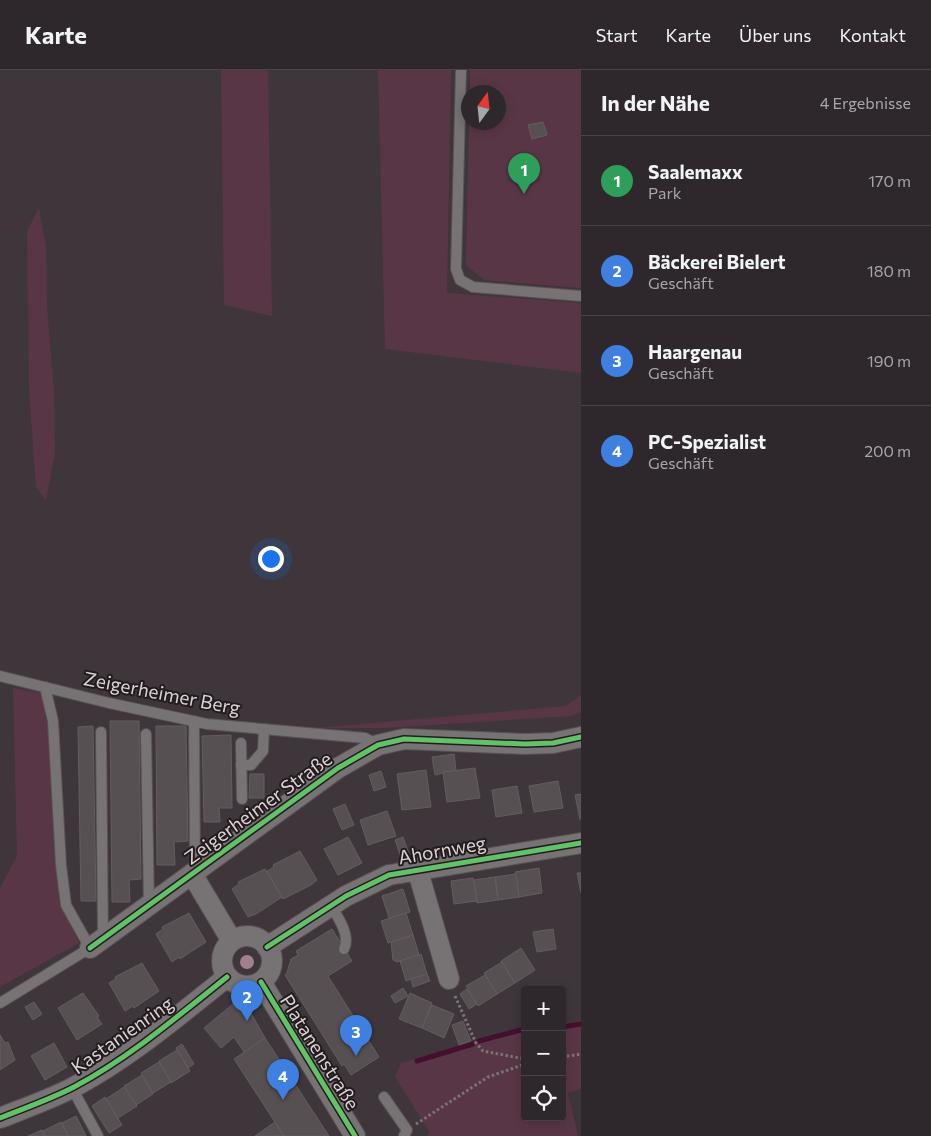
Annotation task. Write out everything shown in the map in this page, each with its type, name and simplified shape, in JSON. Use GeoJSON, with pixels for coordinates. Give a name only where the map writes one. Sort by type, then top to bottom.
{"type":"FeatureCollection","features":[{"type":"Feature","properties":{"kind":"street","name":"Zeigerheimer Straße"},"geometry":{"type":"LineString","coordinates":[[96,944],[338,768],[378,745],[404,739],[525,744],[553,743],[581,737]]}},
{"type":"Feature","properties":{"kind":"street","name":"Ahornweg"},"geometry":{"type":"LineString","coordinates":[[267,947],[367,884],[389,875],[417,868],[581,842]]}},
{"type":"Feature","properties":{"kind":"street","name":"Ahornweg"},"geometry":{"type":"LineString","coordinates":[[417,868],[450,979]]}},
{"type":"Feature","properties":{"kind":"street","name":"Zeigerheimer Straße"},"geometry":{"type":"LineString","coordinates":[[194,873],[232,941]]}},
{"type":"Feature","properties":{"kind":"street"},"geometry":{"type":"LineString","coordinates":[[247,936],[262,942],[267,947],[272,962],[266,977],[261,982],[254,985],[239,985],[227,977],[222,962],[226,947],[232,941],[247,936]]}},
{"type":"Feature","properties":{"kind":"street","name":"Kastanienring"},"geometry":{"type":"LineString","coordinates":[[0,1118],[72,1088],[138,1048],[227,977]]}},
{"type":"Feature","properties":{"kind":"street","name":"Platanenstraße"},"geometry":{"type":"LineString","coordinates":[[261,982],[349,1134]]}},
{"type":"Feature","properties":{"kind":"lane"},"geometry":{"type":"LineString","coordinates":[[461,70],[456,269],[460,280],[473,287],[581,296]]}},
{"type":"Feature","properties":{"kind":"lane","name":"Zeigerheimer Berg"},"geometry":{"type":"LineString","coordinates":[[0,676],[109,703],[194,721],[365,738],[378,745]]}},
{"type":"Feature","properties":{"kind":"lane"},"geometry":{"type":"LineString","coordinates":[[45,687],[53,721],[61,865],[66,905],[96,944]]}},
{"type":"Feature","properties":{"kind":"lane"},"geometry":{"type":"LineString","coordinates":[[194,721],[194,873]]}},
{"type":"Feature","properties":{"kind":"lane"},"geometry":{"type":"LineString","coordinates":[[241,766],[251,765],[263,751],[264,729]]}},
{"type":"Feature","properties":{"kind":"lane"},"geometry":{"type":"LineString","coordinates":[[96,944],[100,732]]}},
{"type":"Feature","properties":{"kind":"lane"},"geometry":{"type":"LineString","coordinates":[[146,734],[149,906]]}},
{"type":"Feature","properties":{"kind":"lane"},"geometry":{"type":"LineString","coordinates":[[241,743],[242,799]]}},
{"type":"Feature","properties":{"kind":"lane"},"geometry":{"type":"LineString","coordinates":[[331,906],[340,920],[346,938],[344,949]]}},
{"type":"Feature","properties":{"kind":"lane","name":"Zeigerheimer Straße"},"geometry":{"type":"LineString","coordinates":[[0,1003],[96,944]]}},
{"type":"Feature","properties":{"kind":"lane"},"geometry":{"type":"LineString","coordinates":[[72,1088],[98,1136]]}},
{"type":"Feature","properties":{"kind":"lane"},"geometry":{"type":"LineString","coordinates":[[384,1097],[405,1133]]}},
{"type":"Feature","properties":{"kind":"path"},"geometry":{"type":"LineString","coordinates":[[450,979],[459,1006],[476,1043],[483,1050],[521,1058]]}},
{"type":"Feature","properties":{"kind":"path"},"geometry":{"type":"LineString","coordinates":[[566,1056],[581,1054]]}},
{"type":"Feature","properties":{"kind":"path"},"geometry":{"type":"LineString","coordinates":[[405,1133],[488,1077],[521,1065]]}},
{"type":"Feature","properties":{"kind":"shaded area"},"geometry":{"type":"Polygon","coordinates":[[[221,70],[268,70],[272,316],[224,305],[221,70]]]}},
{"type":"Feature","properties":{"kind":"shaded area"},"geometry":{"type":"Polygon","coordinates":[[[378,70],[451,70],[447,293],[581,303],[581,373],[385,349],[378,70]]]}},
{"type":"Feature","properties":{"kind":"shaded area"},"geometry":{"type":"Polygon","coordinates":[[[470,70],[581,70],[581,288],[484,280],[466,265],[469,130],[506,130],[506,85],[470,85],[470,70]]]}},
{"type":"Feature","properties":{"kind":"shaded area"},"geometry":{"type":"Polygon","coordinates":[[[39,208],[46,247],[47,307],[54,391],[55,452],[46,501],[36,487],[29,389],[27,231],[39,208]]]}},
{"type":"Feature","properties":{"kind":"shaded area"},"geometry":{"type":"Polygon","coordinates":[[[13,688],[54,695],[59,901],[79,943],[0,987],[0,888],[17,856],[13,688]]]}},
{"type":"Feature","properties":{"kind":"shaded area"},"geometry":{"type":"Polygon","coordinates":[[[581,695],[581,712],[571,716],[384,728],[315,728],[566,706],[581,695]]]}},
{"type":"Feature","properties":{"kind":"shaded area"},"geometry":{"type":"Polygon","coordinates":[[[581,1021],[581,1089],[568,1093],[578,1136],[428,1136],[429,1131],[395,1077],[401,1063],[521,1028],[521,1121],[566,1121],[566,1023],[581,1021]]]}},
{"type":"Feature","properties":{"kind":"building"},"geometry":{"type":"Polygon","coordinates":[[[543,122],[547,135],[532,139],[528,125],[543,122]]]}},
{"type":"Feature","properties":{"kind":"building"},"geometry":{"type":"Polygon","coordinates":[[[110,721],[139,721],[141,879],[129,880],[130,902],[112,902],[110,721]]]}},
{"type":"Feature","properties":{"kind":"building"},"geometry":{"type":"Polygon","coordinates":[[[93,726],[96,901],[81,901],[78,727],[93,726]]]}},
{"type":"Feature","properties":{"kind":"building"},"geometry":{"type":"Polygon","coordinates":[[[156,726],[186,726],[188,841],[174,842],[175,865],[157,865],[156,726]]]}},
{"type":"Feature","properties":{"kind":"building"},"geometry":{"type":"Polygon","coordinates":[[[231,735],[232,808],[219,808],[220,822],[204,822],[202,736],[231,735]]]}},
{"type":"Feature","properties":{"kind":"building"},"geometry":{"type":"Polygon","coordinates":[[[454,754],[456,770],[435,775],[432,757],[454,754]]]}},
{"type":"Feature","properties":{"kind":"building"},"geometry":{"type":"Polygon","coordinates":[[[475,768],[480,798],[447,802],[443,772],[475,768]]]}},
{"type":"Feature","properties":{"kind":"building"},"geometry":{"type":"Polygon","coordinates":[[[426,770],[431,807],[402,810],[397,774],[426,770]]]}},
{"type":"Feature","properties":{"kind":"building"},"geometry":{"type":"Polygon","coordinates":[[[381,771],[386,787],[374,791],[369,775],[381,771]]]}},
{"type":"Feature","properties":{"kind":"building"},"geometry":{"type":"Polygon","coordinates":[[[250,774],[264,774],[264,798],[249,798],[250,774]]]}},
{"type":"Feature","properties":{"kind":"building"},"geometry":{"type":"Polygon","coordinates":[[[558,781],[563,808],[534,812],[529,786],[558,781]]]}},
{"type":"Feature","properties":{"kind":"building"},"geometry":{"type":"Polygon","coordinates":[[[517,786],[522,813],[496,817],[492,790],[517,786]]]}},
{"type":"Feature","properties":{"kind":"building"},"geometry":{"type":"Polygon","coordinates":[[[581,794],[581,819],[580,819],[575,795],[581,794]]]}},
{"type":"Feature","properties":{"kind":"building"},"geometry":{"type":"Polygon","coordinates":[[[345,804],[354,825],[342,830],[333,809],[345,804]]]}},
{"type":"Feature","properties":{"kind":"building"},"geometry":{"type":"Polygon","coordinates":[[[387,811],[396,836],[368,845],[360,820],[387,811]]]}},
{"type":"Feature","properties":{"kind":"building"},"geometry":{"type":"Polygon","coordinates":[[[348,837],[362,863],[338,875],[324,849],[348,837]]]}},
{"type":"Feature","properties":{"kind":"building"},"geometry":{"type":"Polygon","coordinates":[[[403,837],[410,857],[402,860],[395,840],[403,837]]]}},
{"type":"Feature","properties":{"kind":"building"},"geometry":{"type":"Polygon","coordinates":[[[300,851],[317,880],[283,899],[267,871],[274,867],[273,865],[300,851]]]}},
{"type":"Feature","properties":{"kind":"building"},"geometry":{"type":"Polygon","coordinates":[[[539,868],[542,893],[519,897],[515,872],[539,868]]]}},
{"type":"Feature","properties":{"kind":"building"},"geometry":{"type":"Polygon","coordinates":[[[265,869],[282,897],[248,917],[232,889],[239,884],[238,882],[265,869]]]}},
{"type":"Feature","properties":{"kind":"building"},"geometry":{"type":"Polygon","coordinates":[[[577,873],[581,873],[581,893],[577,873]]]}},
{"type":"Feature","properties":{"kind":"building"},"geometry":{"type":"Polygon","coordinates":[[[516,874],[519,897],[498,900],[495,877],[516,874]]]}},
{"type":"Feature","properties":{"kind":"building"},"geometry":{"type":"Polygon","coordinates":[[[495,877],[498,900],[477,903],[474,880],[495,877]]]}},
{"type":"Feature","properties":{"kind":"building"},"geometry":{"type":"Polygon","coordinates":[[[473,878],[477,901],[454,904],[451,881],[473,878]]]}},
{"type":"Feature","properties":{"kind":"building"},"geometry":{"type":"Polygon","coordinates":[[[403,889],[410,912],[389,918],[382,896],[403,889]]]}},
{"type":"Feature","properties":{"kind":"building"},"geometry":{"type":"Polygon","coordinates":[[[189,913],[206,942],[172,962],[156,934],[163,929],[162,927],[189,913]]]}},
{"type":"Feature","properties":{"kind":"building"},"geometry":{"type":"Polygon","coordinates":[[[406,913],[413,935],[388,943],[381,921],[406,913]]]}},
{"type":"Feature","properties":{"kind":"building"},"geometry":{"type":"Polygon","coordinates":[[[332,929],[352,961],[328,976],[379,1057],[351,1075],[344,1064],[342,1066],[285,975],[291,959],[298,955],[296,951],[332,929]]]}},
{"type":"Feature","properties":{"kind":"building"},"geometry":{"type":"Polygon","coordinates":[[[553,929],[556,949],[537,952],[533,932],[553,929]]]}},
{"type":"Feature","properties":{"kind":"building"},"geometry":{"type":"Polygon","coordinates":[[[413,935],[419,955],[397,962],[393,960],[391,942],[413,935]]]}},
{"type":"Feature","properties":{"kind":"building"},"geometry":{"type":"Polygon","coordinates":[[[521,948],[535,970],[515,983],[501,961],[521,948]]]}},
{"type":"Feature","properties":{"kind":"building"},"geometry":{"type":"Polygon","coordinates":[[[421,954],[427,974],[406,981],[400,961],[421,954]]]}},
{"type":"Feature","properties":{"kind":"building"},"geometry":{"type":"Polygon","coordinates":[[[502,962],[515,983],[497,994],[484,973],[502,962]]]}},
{"type":"Feature","properties":{"kind":"building"},"geometry":{"type":"Polygon","coordinates":[[[142,963],[159,991],[134,1008],[133,1006],[125,1011],[109,983],[116,979],[115,977],[142,963]]]}},
{"type":"Feature","properties":{"kind":"building"},"geometry":{"type":"Polygon","coordinates":[[[427,974],[430,981],[413,987],[411,979],[427,974]]]}},
{"type":"Feature","properties":{"kind":"building"},"geometry":{"type":"Polygon","coordinates":[[[485,975],[497,994],[478,1006],[466,986],[485,975]]]}},
{"type":"Feature","properties":{"kind":"building"},"geometry":{"type":"Polygon","coordinates":[[[403,988],[408,996],[395,1003],[391,996],[403,988]]]}},
{"type":"Feature","properties":{"kind":"building"},"geometry":{"type":"Polygon","coordinates":[[[467,989],[477,1004],[469,1009],[460,994],[467,989]]]}},
{"type":"Feature","properties":{"kind":"building"},"geometry":{"type":"Polygon","coordinates":[[[83,993],[99,1016],[97,1017],[102,1024],[77,1040],[58,1008],[83,993]]]}},
{"type":"Feature","properties":{"kind":"building"},"geometry":{"type":"Polygon","coordinates":[[[410,993],[432,1003],[422,1028],[399,1019],[410,993]]]}},
{"type":"Feature","properties":{"kind":"building"},"geometry":{"type":"Polygon","coordinates":[[[239,999],[251,1013],[265,1038],[244,1052],[234,1037],[221,1048],[204,1028],[239,999]]]}},
{"type":"Feature","properties":{"kind":"building"},"geometry":{"type":"Polygon","coordinates":[[[34,1002],[42,1014],[33,1020],[25,1007],[34,1002]]]}},
{"type":"Feature","properties":{"kind":"building"},"geometry":{"type":"Polygon","coordinates":[[[432,1005],[454,1014],[444,1038],[422,1028],[432,1005]]]}},
{"type":"Feature","properties":{"kind":"building"},"geometry":{"type":"Polygon","coordinates":[[[463,1021],[471,1041],[459,1045],[452,1025],[463,1021]]]}},
{"type":"Feature","properties":{"kind":"building"},"geometry":{"type":"Polygon","coordinates":[[[0,1035],[5,1043],[8,1042],[15,1060],[0,1070],[0,1035]]]}},
{"type":"Feature","properties":{"kind":"building"},"geometry":{"type":"Polygon","coordinates":[[[265,1038],[329,1136],[284,1136],[234,1059],[265,1038]]]}},
{"type":"Feature","properties":{"kind":"building"},"geometry":{"type":"Polygon","coordinates":[[[54,1043],[67,1067],[45,1080],[31,1056],[54,1043]]]}},
{"type":"Feature","properties":{"kind":"building"},"geometry":{"type":"Polygon","coordinates":[[[182,1044],[194,1064],[188,1068],[176,1048],[182,1044]]]}},
{"type":"Feature","properties":{"kind":"building"},"geometry":{"type":"Polygon","coordinates":[[[177,1050],[190,1071],[171,1083],[159,1061],[177,1050]]]}},
{"type":"Feature","properties":{"kind":"building"},"geometry":{"type":"Polygon","coordinates":[[[159,1062],[171,1082],[153,1093],[141,1073],[159,1062]]]}},
{"type":"Feature","properties":{"kind":"building"},"geometry":{"type":"Polygon","coordinates":[[[142,1075],[153,1094],[136,1105],[124,1086],[142,1075]]]}},
{"type":"Feature","properties":{"kind":"building"},"geometry":{"type":"Polygon","coordinates":[[[124,1087],[137,1106],[118,1118],[106,1099],[124,1087]]]}},
{"type":"Feature","properties":{"kind":"building"},"geometry":{"type":"Polygon","coordinates":[[[105,1097],[122,1125],[109,1133],[92,1106],[105,1097]]]}},
{"type":"Feature","properties":{"kind":"building"},"geometry":{"type":"Polygon","coordinates":[[[76,1116],[86,1136],[68,1136],[62,1123],[76,1116]]]}},
{"type":"Feature","properties":{"kind":"building"},"geometry":{"type":"Polygon","coordinates":[[[61,1122],[68,1136],[45,1136],[43,1131],[61,1122]]]}},
{"type":"Feature","properties":{"kind":"building"},"geometry":{"type":"Polygon","coordinates":[[[275,1122],[284,1136],[255,1136],[275,1122]]]}},
{"type":"Feature","properties":{"kind":"building"},"geometry":{"type":"Polygon","coordinates":[[[42,1130],[45,1136],[28,1136],[42,1130]]]}},
{"type":"Feature","properties":{"kind":"waterway"},"geometry":{"type":"LineString","coordinates":[[566,1026],[581,1024]]}},
{"type":"Feature","properties":{"kind":"waterway"},"geometry":{"type":"LineString","coordinates":[[479,1041],[521,1030]]}},
{"type":"Feature","properties":{"kind":"waterway"},"geometry":{"type":"LineString","coordinates":[[417,1061],[473,1044]]}},
{"type":"Feature","properties":{"kind":"cycle path"},"geometry":{"type":"LineString","coordinates":[[90,948],[338,768],[378,745],[404,739],[525,744],[553,743],[581,737]]}},
{"type":"Feature","properties":{"kind":"cycle path"},"geometry":{"type":"LineString","coordinates":[[267,947],[346,896],[389,875],[581,843]]}},
{"type":"Feature","properties":{"kind":"cycle path"},"geometry":{"type":"LineString","coordinates":[[0,1118],[56,1096],[115,1063],[227,977]]}},
{"type":"Feature","properties":{"kind":"cycle path"},"geometry":{"type":"LineString","coordinates":[[261,982],[355,1136]]}},
{"type":"Feature","properties":{"kind":"place","name":"Saalemaxx"},"geometry":{"type":"Point","coordinates":[524,194]}},
{"type":"Feature","properties":{"kind":"place","name":"Bäckerei Bielert"},"geometry":{"type":"Point","coordinates":[247,1021]}},
{"type":"Feature","properties":{"kind":"place","name":"Haargenau"},"geometry":{"type":"Point","coordinates":[356,1056]}},
{"type":"Feature","properties":{"kind":"place","name":"PC-Spezialist"},"geometry":{"type":"Point","coordinates":[283,1100]}}]}
